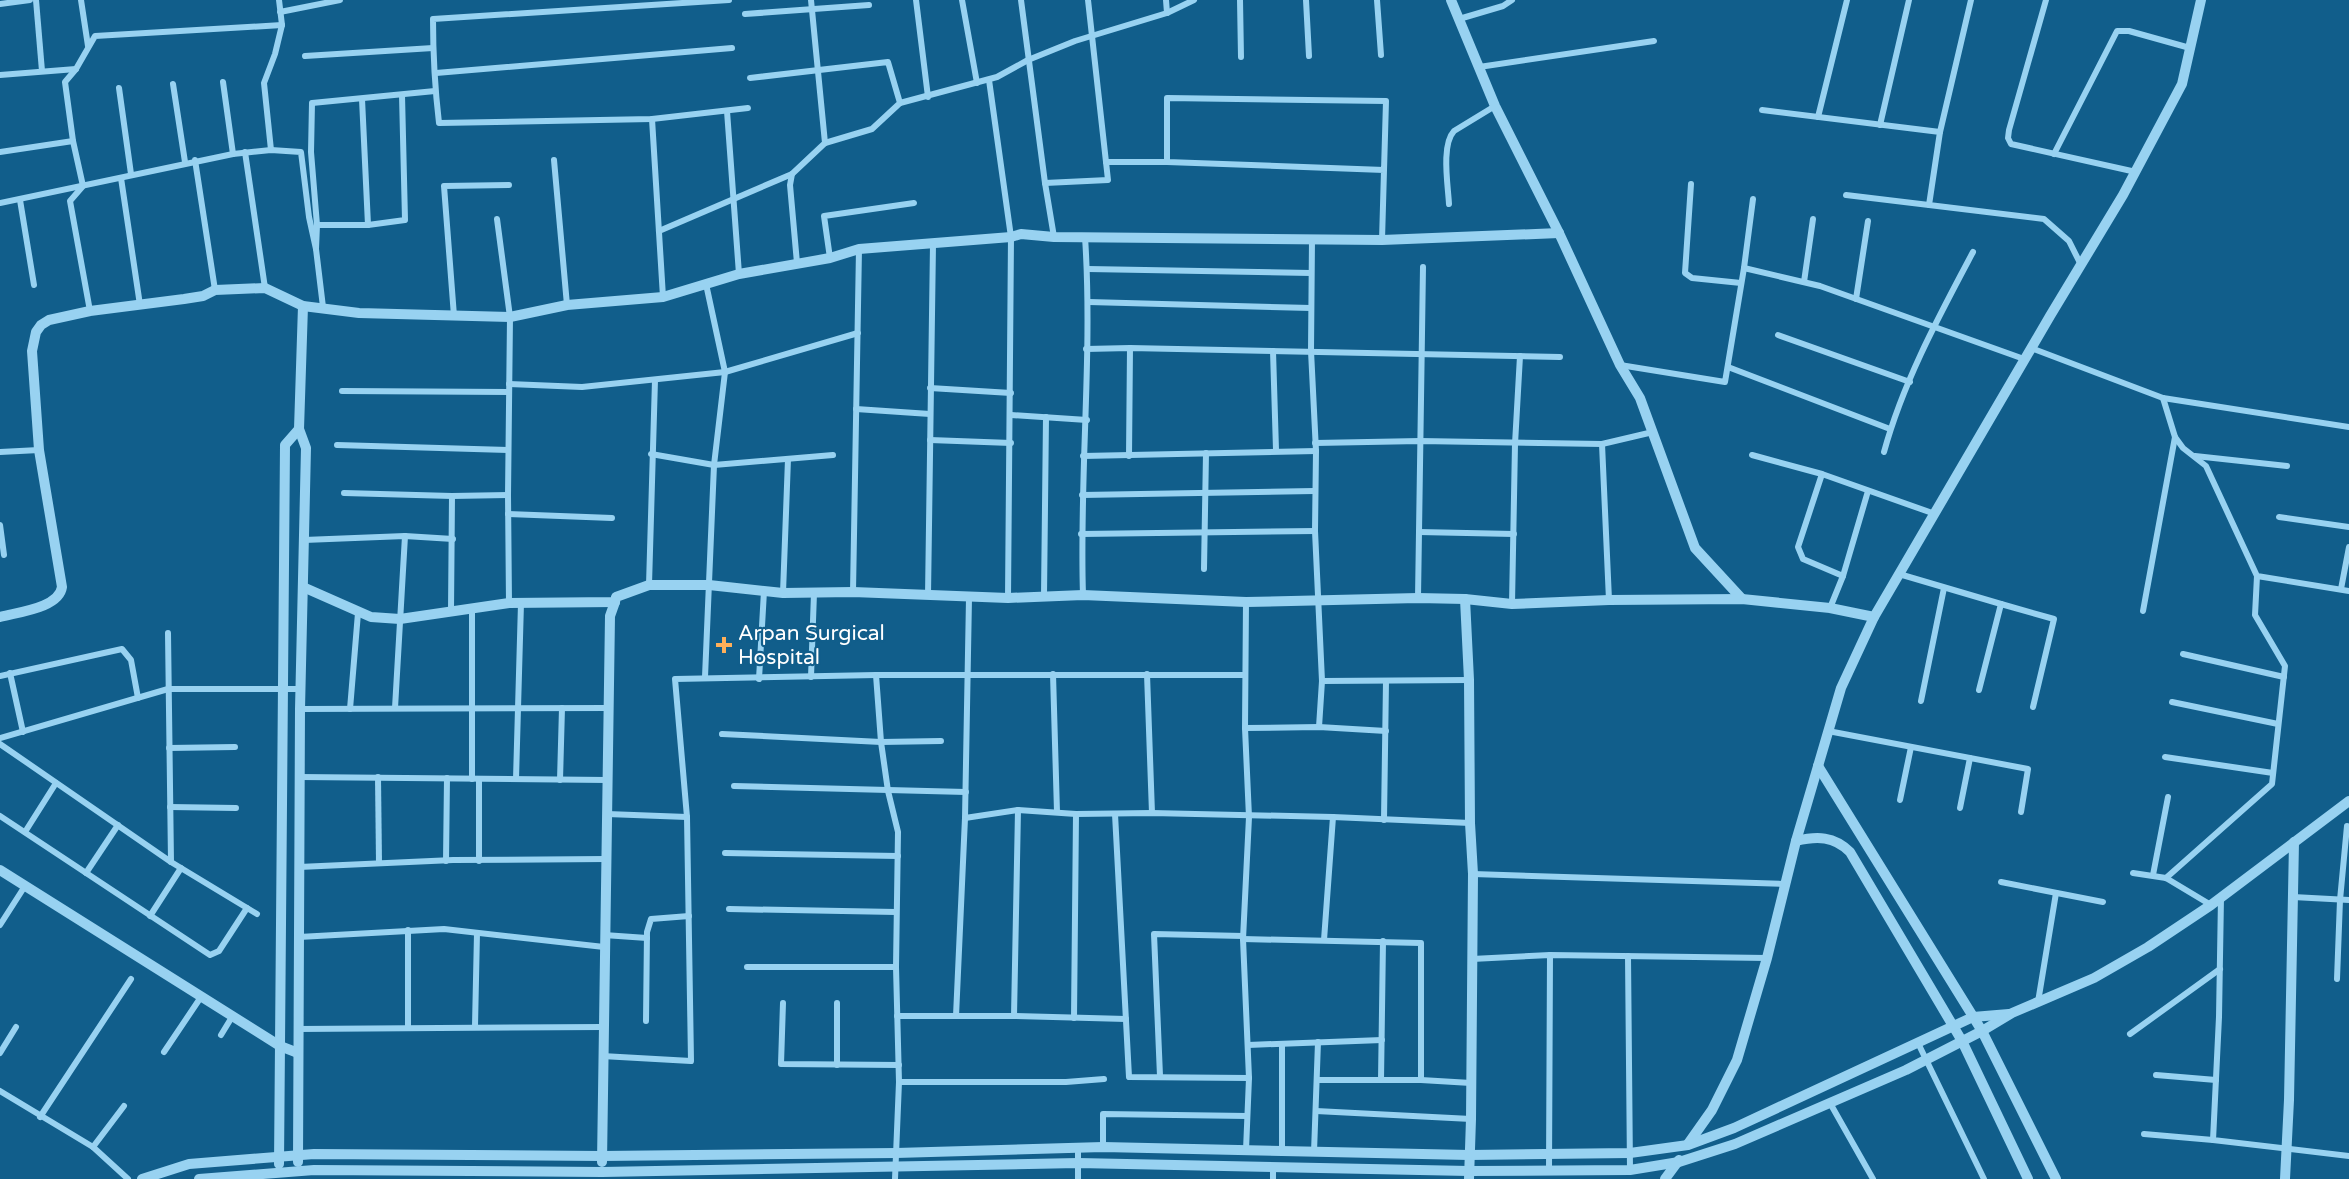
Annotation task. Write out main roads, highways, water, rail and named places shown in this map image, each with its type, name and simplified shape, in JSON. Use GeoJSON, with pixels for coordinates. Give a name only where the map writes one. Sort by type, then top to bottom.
{"type":"FeatureCollection","features":[{"type":"Feature","properties":{"kind":"place","name":"Arpan Surgical Hospital"},"geometry":{"type":"Point","coordinates":[724,645]}}]}
